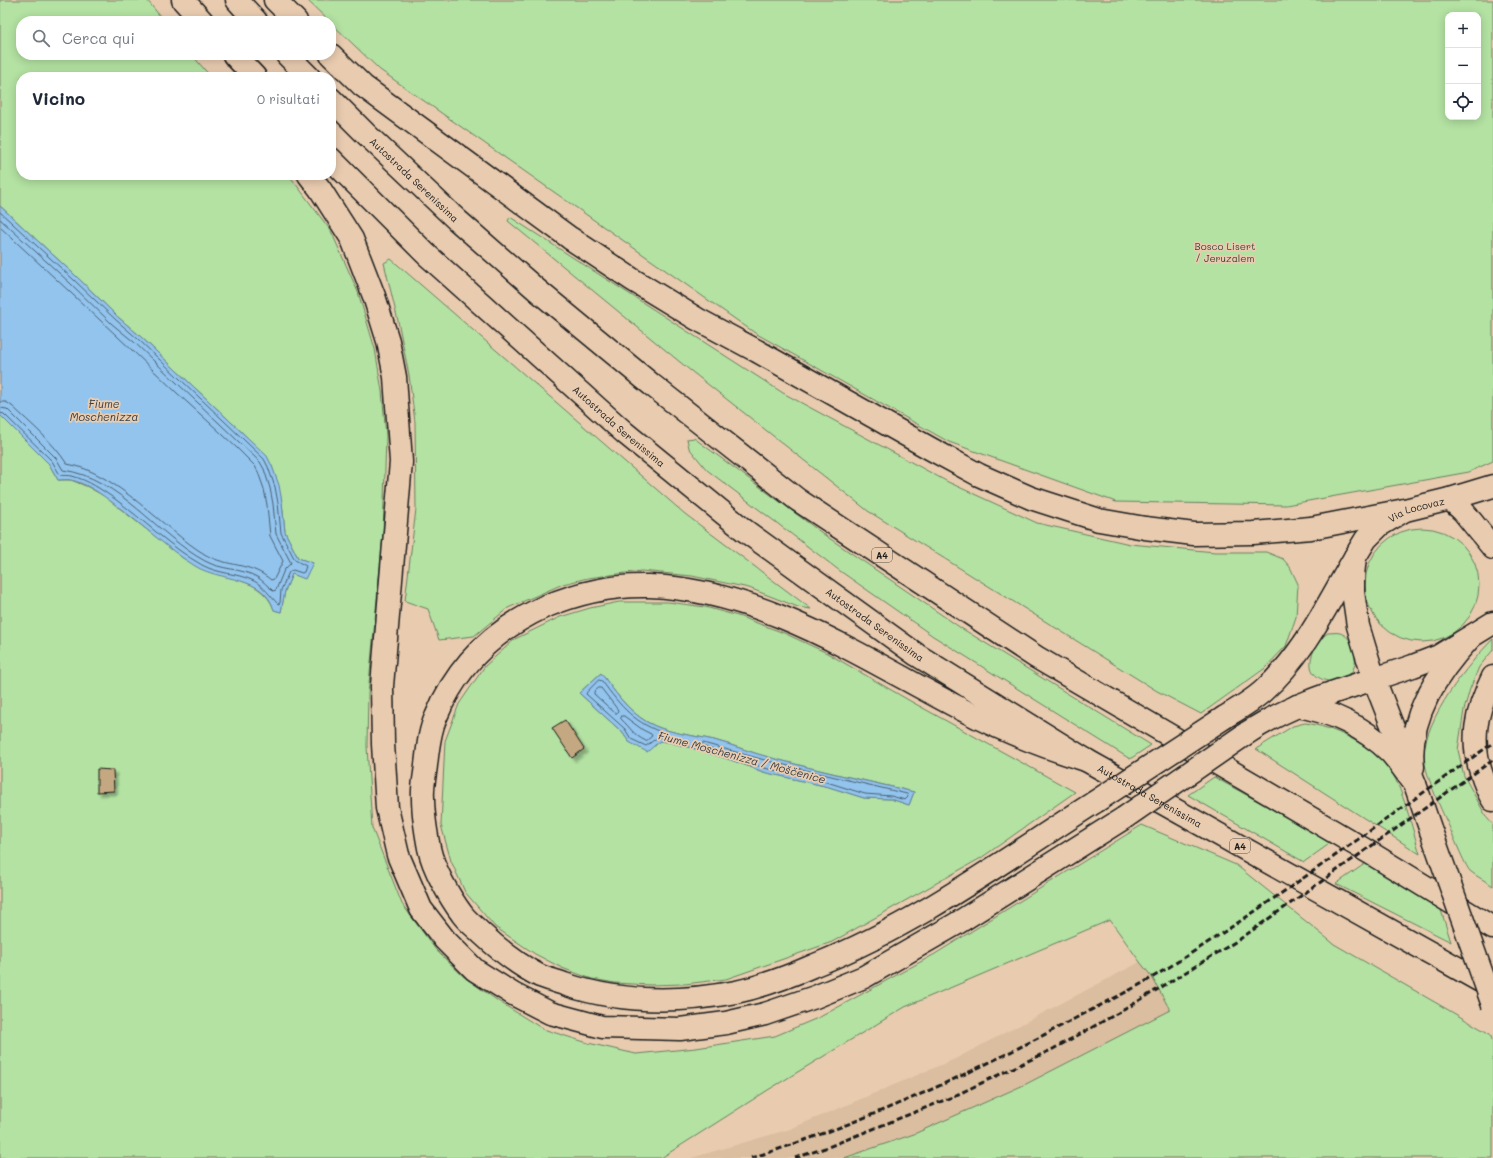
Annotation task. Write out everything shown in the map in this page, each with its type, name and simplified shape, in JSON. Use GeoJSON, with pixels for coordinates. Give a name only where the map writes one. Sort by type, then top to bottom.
{"type":"FeatureCollection","features":[{"type":"Feature","properties":{"kind":"main road"},"geometry":{"type":"LineString","coordinates":[[179,0],[190,16]]}},
{"type":"Feature","properties":{"kind":"main road"},"geometry":{"type":"LineString","coordinates":[[183,0],[197,16]]}},
{"type":"Feature","properties":{"kind":"main road"},"geometry":{"type":"LineString","coordinates":[[237,0],[251,16]]}},
{"type":"Feature","properties":{"kind":"main road"},"geometry":{"type":"LineString","coordinates":[[275,0],[291,16]]}},
{"type":"Feature","properties":{"kind":"main road"},"geometry":{"type":"LineString","coordinates":[[223,60],[231,72]]}},
{"type":"Feature","properties":{"kind":"main road"},"geometry":{"type":"LineString","coordinates":[[239,60],[249,72]]}},
{"type":"Feature","properties":{"kind":"main road"},"geometry":{"type":"LineString","coordinates":[[293,60],[304,72]]}},
{"type":"Feature","properties":{"kind":"main road"},"geometry":{"type":"LineString","coordinates":[[336,60],[362,86],[570,238],[633,280],[697,319],[931,449],[979,475],[1032,498],[1099,520],[1145,528],[1194,534],[1253,533],[1311,528],[1405,510]]}},
{"type":"Feature","properties":{"kind":"main road","name":"Autostrada Serenissima"},"geometry":{"type":"LineString","coordinates":[[336,104],[457,220],[537,290],[652,385],[798,500],[1036,657],[1372,854],[1493,928]]}},
{"type":"Feature","properties":{"kind":"main road","name":"Autostrada Serenissima"},"geometry":{"type":"LineString","coordinates":[[336,164],[426,254],[520,340],[625,432],[744,530],[917,655],[1086,760],[1493,988]]}},
{"type":"Feature","properties":{"kind":"main road"},"geometry":{"type":"LineString","coordinates":[[313,180],[352,239],[388,341],[395,377],[402,462],[382,686],[382,744],[386,808],[398,855],[421,909],[445,940],[476,970],[513,994],[550,1013],[602,1027],[680,1029],[726,1023],[765,1014],[815,997],[864,977],[956,924],[1124,818],[1265,721],[1296,706],[1439,656],[1493,624]]}},
{"type":"Feature","properties":{"kind":"main road","name":"Via Locovaz"},"geometry":{"type":"LineString","coordinates":[[1086,760],[1042,746],[968,713],[823,635],[743,602],[700,591],[647,586],[602,589],[566,598],[509,626],[487,644],[459,674],[435,718],[428,746],[422,796],[429,851],[445,887],[464,916],[507,956],[541,976],[582,990],[626,998],[668,1000],[702,997],[739,991],[781,979],[840,955],[891,930],[929,909],[1263,692],[1289,664],[1310,634],[1366,539],[1380,525],[1405,510],[1450,499],[1493,486]]}},
{"type":"Feature","properties":{"kind":"main road"},"geometry":{"type":"LineString","coordinates":[[1450,499],[1463,511],[1493,548]]}},
{"type":"Feature","properties":{"kind":"main road"},"geometry":{"type":"LineString","coordinates":[[1355,557],[1353,575],[1355,609],[1358,626],[1374,679],[1415,784],[1493,1005]]}},
{"type":"Feature","properties":{"kind":"main road"},"geometry":{"type":"LineString","coordinates":[[1415,784],[1412,747],[1419,716],[1427,697],[1443,669],[1470,638]]}},
{"type":"Feature","properties":{"kind":"main road"},"geometry":{"type":"LineString","coordinates":[[1493,677],[1480,706],[1475,732],[1475,748],[1477,763],[1489,794],[1493,800]]}},
{"type":"Feature","properties":{"kind":"main road"},"geometry":{"type":"LineString","coordinates":[[1296,706],[1323,711],[1346,722],[1371,737],[1391,753],[1415,784]]}},
{"type":"Feature","properties":{"kind":"shaded area"},"geometry":{"type":"Polygon","coordinates":[[[1140,962],[1152,977],[1171,1010],[1026,1084],[914,1134],[844,1158],[691,1158],[790,1129],[955,1059],[1140,962]]]}},
{"type":"Feature","properties":{"kind":"green space"},"geometry":{"type":"Polygon","coordinates":[[[0,0],[147,0],[160,16],[16,16],[16,60],[196,60],[207,72],[16,72],[16,180],[293,180],[331,231],[358,292],[375,349],[382,391],[386,436],[383,535],[368,694],[367,746],[372,828],[402,904],[436,950],[464,977],[498,1001],[543,1029],[588,1043],[636,1054],[696,1048],[775,1036],[820,1017],[935,954],[1142,825],[1236,865],[1334,944],[1490,1034],[1493,1042],[1493,1158],[844,1158],[914,1134],[1026,1084],[1170,1010],[1152,977],[1110,920],[905,1007],[768,1090],[661,1158],[0,1158],[0,415],[49,464],[58,480],[71,480],[104,496],[184,559],[252,585],[266,596],[271,602],[274,610],[281,612],[285,591],[292,574],[305,578],[313,563],[298,558],[285,532],[282,502],[272,466],[249,439],[0,206],[0,0]]]}},
{"type":"Feature","properties":{"kind":"green space","name":"Bosco Lisert / Jeruzalem"},"geometry":{"type":"Polygon","coordinates":[[[307,0],[1493,0],[1493,461],[1469,472],[1286,505],[1116,502],[949,442],[755,333],[380,70],[336,28],[336,16],[324,16],[307,0]]]}},
{"type":"Feature","properties":{"kind":"green space"},"geometry":{"type":"Polygon","coordinates":[[[510,217],[783,393],[948,482],[1037,523],[1130,544],[1215,552],[1266,552],[1283,559],[1290,567],[1298,584],[1296,617],[1286,646],[1264,669],[1201,714],[1157,691],[868,511],[686,367],[508,221],[510,217]]]}},
{"type":"Feature","properties":{"kind":"green space"},"geometry":{"type":"Polygon","coordinates":[[[391,259],[685,514],[811,609],[798,607],[749,588],[692,576],[641,571],[588,578],[563,584],[508,608],[474,636],[439,640],[428,609],[405,601],[416,509],[415,422],[409,375],[384,263],[391,259]]]}},
{"type":"Feature","properties":{"kind":"green space"},"geometry":{"type":"Polygon","coordinates":[[[694,438],[826,536],[961,628],[1151,745],[1130,759],[933,636],[840,571],[707,470],[689,448],[687,439],[694,438]]]}},
{"type":"Feature","properties":{"kind":"green space"},"geometry":{"type":"Polygon","coordinates":[[[1422,528],[1444,532],[1462,545],[1475,563],[1479,585],[1475,607],[1462,625],[1444,638],[1422,642],[1400,638],[1382,625],[1369,607],[1365,585],[1369,563],[1382,545],[1400,532],[1422,528]]]}},
{"type":"Feature","properties":{"kind":"green space"},"geometry":{"type":"Polygon","coordinates":[[[619,602],[668,602],[705,607],[738,616],[784,633],[827,653],[1075,792],[981,858],[832,942],[726,979],[685,984],[650,985],[615,983],[592,979],[562,968],[535,954],[495,927],[465,892],[451,861],[441,825],[445,741],[459,704],[485,666],[515,639],[560,617],[590,608],[619,602]],[[601,673],[579,693],[622,732],[629,742],[655,746],[660,741],[669,742],[721,756],[763,772],[829,787],[864,798],[891,799],[909,805],[914,792],[759,755],[722,742],[654,726],[633,712],[601,673]]]}},
{"type":"Feature","properties":{"kind":"green space"},"geometry":{"type":"Polygon","coordinates":[[[1328,633],[1340,633],[1344,635],[1348,638],[1355,652],[1355,663],[1352,672],[1344,679],[1333,682],[1323,680],[1318,677],[1313,673],[1311,667],[1312,654],[1315,647],[1323,636],[1328,633]]]}},
{"type":"Feature","properties":{"kind":"green space"},"geometry":{"type":"Polygon","coordinates":[[[1493,639],[1493,650],[1479,667],[1470,689],[1464,710],[1458,750],[1464,776],[1487,818],[1493,825],[1493,886],[1470,871],[1465,863],[1433,790],[1426,770],[1424,755],[1426,740],[1432,725],[1450,692],[1472,662],[1493,639]]]}},
{"type":"Feature","properties":{"kind":"green space"},"geometry":{"type":"Polygon","coordinates":[[[1305,723],[1327,728],[1351,738],[1381,759],[1388,767],[1398,785],[1420,854],[1256,749],[1293,726],[1305,723]]]}},
{"type":"Feature","properties":{"kind":"green space"},"geometry":{"type":"Polygon","coordinates":[[[1214,777],[1332,842],[1304,862],[1188,795],[1214,777]]]}},
{"type":"Feature","properties":{"kind":"green space"},"geometry":{"type":"Polygon","coordinates":[[[1366,863],[1440,907],[1451,942],[1336,884],[1366,863]]]}},
{"type":"Feature","properties":{"kind":"water","name":"Fiume Moschenizza"},"geometry":{"type":"Polygon","coordinates":[[[0,206],[267,456],[279,485],[285,532],[298,558],[313,563],[305,579],[292,574],[285,591],[281,612],[274,610],[269,599],[261,591],[251,585],[205,571],[195,566],[93,489],[77,481],[58,480],[49,464],[0,415],[0,206]]]}},
{"type":"Feature","properties":{"kind":"water","name":"Fiume Moschenizza / Moščenice"},"geometry":{"type":"Polygon","coordinates":[[[601,673],[616,694],[633,712],[654,726],[714,740],[757,754],[825,772],[914,792],[909,805],[891,799],[864,798],[829,787],[763,772],[700,750],[669,742],[660,741],[647,752],[629,742],[622,732],[579,693],[601,673]]]}},
{"type":"Feature","properties":{"kind":"building"},"geometry":{"type":"Polygon","coordinates":[[[565,720],[584,749],[572,758],[552,728],[565,720]]]}},
{"type":"Feature","properties":{"kind":"building"},"geometry":{"type":"Polygon","coordinates":[[[97,769],[113,770],[114,791],[97,792],[97,769]]]}},
{"type":"Feature","properties":{"kind":"railway"},"geometry":{"type":"LineString","coordinates":[[751,1158],[834,1129],[916,1096],[1035,1040],[1143,983],[1197,950],[1283,892],[1493,743]]}},
{"type":"Feature","properties":{"kind":"railway"},"geometry":{"type":"LineString","coordinates":[[795,1158],[828,1147],[950,1098],[1053,1049],[1127,1008],[1240,939],[1493,760]]}}]}
